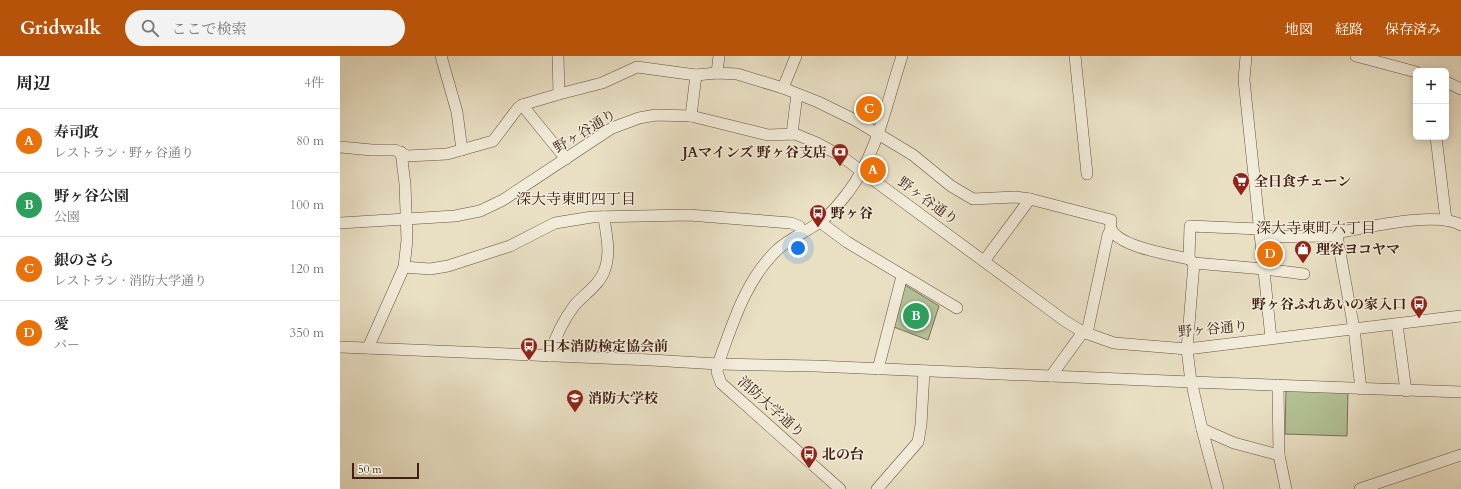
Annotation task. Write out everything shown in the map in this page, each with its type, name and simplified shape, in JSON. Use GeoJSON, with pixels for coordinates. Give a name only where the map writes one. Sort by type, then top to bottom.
{"type":"FeatureCollection","features":[{"type":"Feature","properties":{"kind":"street"},"geometry":{"type":"LineString","coordinates":[[441,56],[457,112],[462,150]]}},
{"type":"Feature","properties":{"kind":"street"},"geometry":{"type":"LineString","coordinates":[[558,56],[559,94]]}},
{"type":"Feature","properties":{"kind":"street"},"geometry":{"type":"LineString","coordinates":[[716,73],[718,56]]}},
{"type":"Feature","properties":{"kind":"street"},"geometry":{"type":"LineString","coordinates":[[783,88],[796,56]]}},
{"type":"Feature","properties":{"kind":"street","name":"消防大学通り"},"geometry":{"type":"LineString","coordinates":[[840,489],[721,383],[717,372],[718,364],[748,286],[777,250],[788,240],[801,229],[820,222],[832,212],[850,190],[862,171],[877,134],[902,56]]}},
{"type":"Feature","properties":{"kind":"street"},"geometry":{"type":"LineString","coordinates":[[1075,56],[1087,174]]}},
{"type":"Feature","properties":{"kind":"street"},"geometry":{"type":"LineString","coordinates":[[1246,56],[1244,80],[1271,338]]}},
{"type":"Feature","properties":{"kind":"street"},"geometry":{"type":"LineString","coordinates":[[1356,56],[1397,61],[1413,70]]}},
{"type":"Feature","properties":{"kind":"street"},"geometry":{"type":"LineString","coordinates":[[340,146],[372,150],[395,150],[407,156],[447,154],[462,150],[493,140],[522,105],[602,83],[637,66],[696,75],[716,73],[737,74],[783,88],[818,102],[855,120],[913,155],[951,186],[973,199],[1014,197],[1030,199],[1111,220],[1111,229],[1108,235],[1085,333],[1051,376]]}},
{"type":"Feature","properties":{"kind":"street"},"geometry":{"type":"LineString","coordinates":[[690,116],[696,75]]}},
{"type":"Feature","properties":{"kind":"street"},"geometry":{"type":"LineString","coordinates":[[1449,83],[1461,89]]}},
{"type":"Feature","properties":{"kind":"street"},"geometry":{"type":"LineString","coordinates":[[792,134],[798,94]]}},
{"type":"Feature","properties":{"kind":"street"},"geometry":{"type":"LineString","coordinates":[[522,105],[566,159]]}},
{"type":"Feature","properties":{"kind":"street","name":"野ヶ谷通り"},"geometry":{"type":"LineString","coordinates":[[340,223],[454,216],[480,212],[503,200],[612,128],[639,118],[656,115],[690,116],[768,135],[795,134],[842,156],[1065,321],[1085,333],[1125,345],[1187,349],[1461,316]]}},
{"type":"Feature","properties":{"kind":"street"},"geometry":{"type":"LineString","coordinates":[[1436,140],[1446,220]]}},
{"type":"Feature","properties":{"kind":"street"},"geometry":{"type":"LineString","coordinates":[[368,348],[404,267],[407,240],[405,184],[401,152]]}},
{"type":"Feature","properties":{"kind":"street"},"geometry":{"type":"LineString","coordinates":[[984,261],[1030,199]]}},
{"type":"Feature","properties":{"kind":"street"},"geometry":{"type":"LineString","coordinates":[[404,267],[430,269],[448,266],[510,246],[555,224],[592,216],[689,215],[791,223],[801,229]]}},
{"type":"Feature","properties":{"kind":"street"},"geometry":{"type":"LineString","coordinates":[[549,356],[557,333],[574,306],[603,276],[606,268],[608,251],[604,217]]}},
{"type":"Feature","properties":{"kind":"street"},"geometry":{"type":"LineString","coordinates":[[1218,489],[1193,389],[1187,349],[1192,261],[1190,226],[1259,233],[1337,236],[1341,232],[1392,223],[1427,219],[1446,220],[1461,224]]}},
{"type":"Feature","properties":{"kind":"street"},"geometry":{"type":"LineString","coordinates":[[820,222],[847,242],[957,308]]}},
{"type":"Feature","properties":{"kind":"street"},"geometry":{"type":"LineString","coordinates":[[1111,229],[1119,238],[1143,249],[1192,261],[1264,268],[1304,274]]}},
{"type":"Feature","properties":{"kind":"street"},"geometry":{"type":"LineString","coordinates":[[1337,236],[1354,329],[1361,389]]}},
{"type":"Feature","properties":{"kind":"street"},"geometry":{"type":"LineString","coordinates":[[878,369],[902,276]]}},
{"type":"Feature","properties":{"kind":"street"},"geometry":{"type":"LineString","coordinates":[[1397,324],[1406,391]]}},
{"type":"Feature","properties":{"kind":"street"},"geometry":{"type":"LineString","coordinates":[[340,347],[718,364],[800,365],[1406,391],[1461,392]]}},
{"type":"Feature","properties":{"kind":"street"},"geometry":{"type":"LineString","coordinates":[[879,489],[918,442],[924,371]]}},
{"type":"Feature","properties":{"kind":"street"},"geometry":{"type":"LineString","coordinates":[[1278,385],[1279,455],[1286,489]]}},
{"type":"Feature","properties":{"kind":"street"},"geometry":{"type":"LineString","coordinates":[[1202,429],[1234,443],[1279,455]]}},
{"type":"Feature","properties":{"kind":"street"},"geometry":{"type":"LineString","coordinates":[[1360,489],[1461,455]]}},
{"type":"Feature","properties":{"kind":"green space"},"geometry":{"type":"Polygon","coordinates":[[[905,285],[939,306],[928,340],[894,327],[905,285]]]}},
{"type":"Feature","properties":{"kind":"green space"},"geometry":{"type":"Polygon","coordinates":[[[1286,390],[1348,391],[1347,436],[1285,434],[1286,390]]]}},
{"type":"Feature","properties":{"kind":"place","name":"銀のさら"},"geometry":{"type":"Point","coordinates":[869,109]}},
{"type":"Feature","properties":{"kind":"place","name":"JAマインズ 野ヶ谷支店"},"geometry":{"type":"Point","coordinates":[840,167]}},
{"type":"Feature","properties":{"kind":"place","name":"寿司政"},"geometry":{"type":"Point","coordinates":[873,170]}},
{"type":"Feature","properties":{"kind":"place","name":"全日食チェーン"},"geometry":{"type":"Point","coordinates":[1241,196]}},
{"type":"Feature","properties":{"kind":"place","name":"野ヶ谷"},"geometry":{"type":"Point","coordinates":[818,228]}},
{"type":"Feature","properties":{"kind":"place","name":"愛"},"geometry":{"type":"Point","coordinates":[1270,254]}},
{"type":"Feature","properties":{"kind":"place","name":"理容ヨコヤマ"},"geometry":{"type":"Point","coordinates":[1303,264]}},
{"type":"Feature","properties":{"kind":"place","name":"野ヶ谷公園"},"geometry":{"type":"Point","coordinates":[916,316]}},
{"type":"Feature","properties":{"kind":"place","name":"野ヶ谷ふれあいの家入口"},"geometry":{"type":"Point","coordinates":[1419,319]}},
{"type":"Feature","properties":{"kind":"place","name":"日本消防検定協会前"},"geometry":{"type":"Point","coordinates":[529,361]}},
{"type":"Feature","properties":{"kind":"place","name":"消防大学校"},"geometry":{"type":"Point","coordinates":[575,413]}},
{"type":"Feature","properties":{"kind":"place","name":"北の台"},"geometry":{"type":"Point","coordinates":[809,469]}},
{"type":"Feature","properties":{"kind":"district","name":"深大寺東町四丁目"},"geometry":{"type":"Point","coordinates":[576,199]}},
{"type":"Feature","properties":{"kind":"district","name":"深大寺東町六丁目"},"geometry":{"type":"Point","coordinates":[1316,228]}}]}
